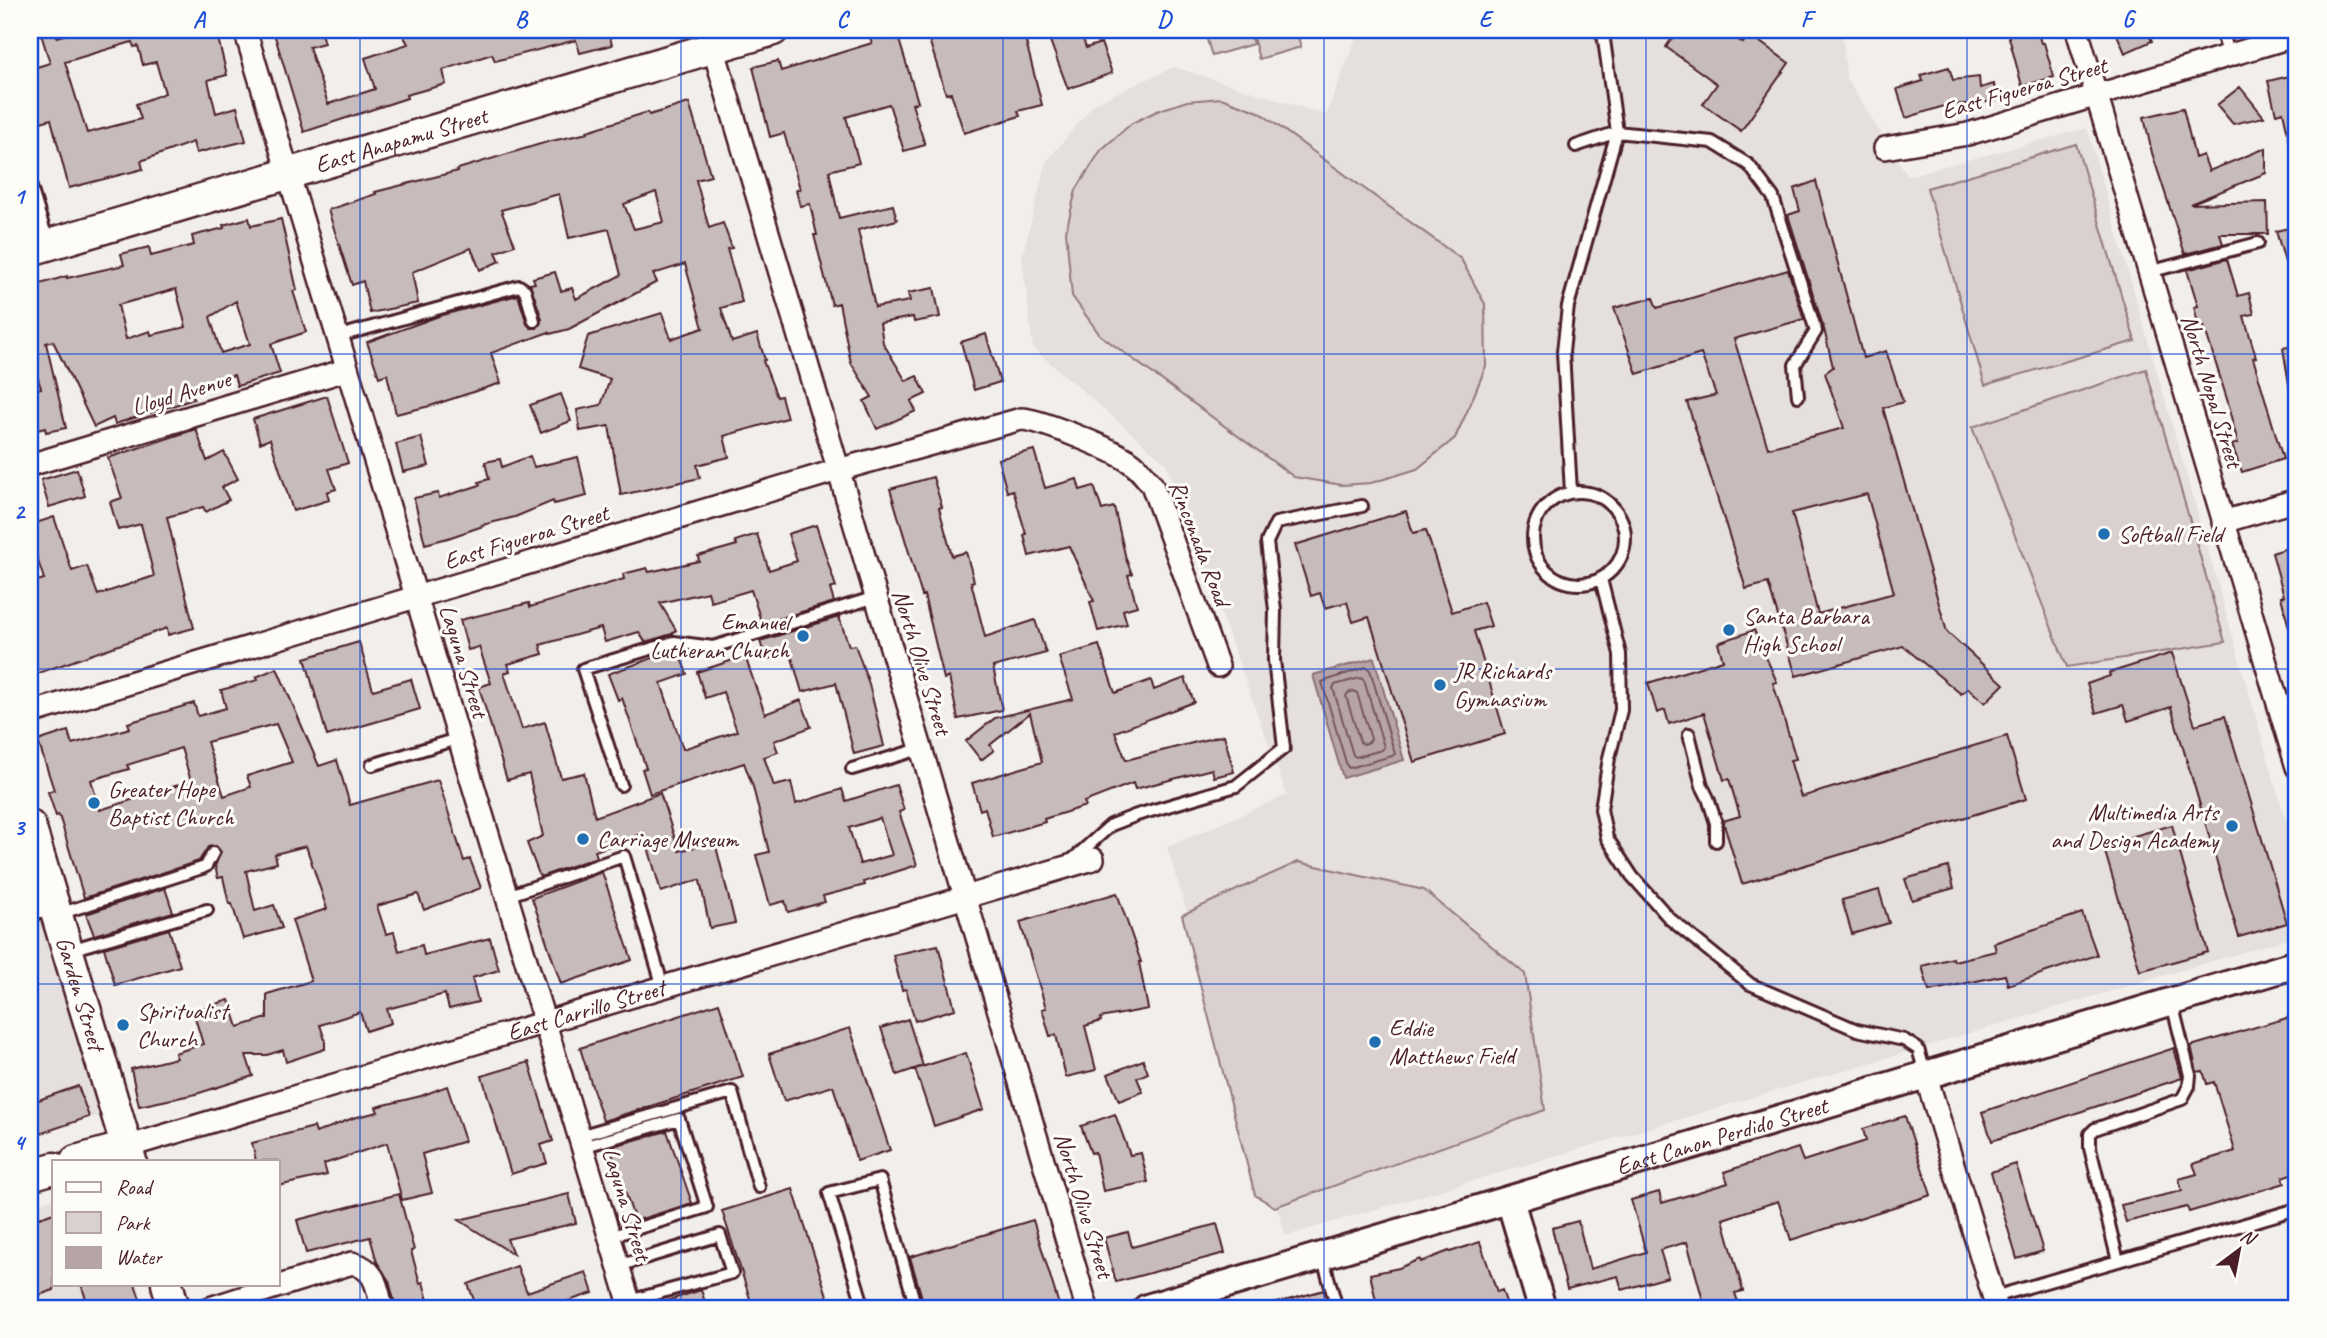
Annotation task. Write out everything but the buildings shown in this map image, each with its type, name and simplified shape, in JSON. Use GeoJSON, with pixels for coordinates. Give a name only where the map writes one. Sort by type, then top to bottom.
{"type":"FeatureCollection","features":[{"type":"Feature","properties":{"kind":"main road","name":"East Anapamu Street"},"geometry":{"type":"LineString","coordinates":[[39,247],[286,174],[710,39],[773,30]]}},
{"type":"Feature","properties":{"kind":"main road","name":"Garden Street"},"geometry":{"type":"LineString","coordinates":[[30,826],[47,913],[67,951],[129,1154]]}},
{"type":"Feature","properties":{"kind":"main road","name":"East Carrillo Street"},"geometry":{"type":"LineString","coordinates":[[84,1160],[129,1154]]}},
{"type":"Feature","properties":{"kind":"main road"},"geometry":{"type":"LineString","coordinates":[[30,1175],[52,1169]]}},
{"type":"Feature","properties":{"kind":"main road"},"geometry":{"type":"LineString","coordinates":[[168,1286],[174,1308]]}},
{"type":"Feature","properties":{"kind":"street","name":"Laguna Street"},"geometry":{"type":"LineString","coordinates":[[245,30],[286,174],[460,738],[630,1305]]}},
{"type":"Feature","properties":{"kind":"street","name":"North Nopal Street"},"geometry":{"type":"LineString","coordinates":[[2077,30],[2223,522],[2294,741],[2297,767]]}},
{"type":"Feature","properties":{"kind":"street","name":"East Figueroa Street"},"geometry":{"type":"LineString","coordinates":[[1885,148],[1968,134],[2297,35]]}},
{"type":"Feature","properties":{"kind":"street","name":"North Olive Street"},"geometry":{"type":"LineString","coordinates":[[710,39],[1087,1308]]}},
{"type":"Feature","properties":{"kind":"street","name":"Lloyd Avenue"},"geometry":{"type":"LineString","coordinates":[[30,466],[346,370]]}},
{"type":"Feature","properties":{"kind":"street","name":"East Figueroa Street"},"geometry":{"type":"LineString","coordinates":[[30,713],[838,470],[1021,419],[1038,421]]}},
{"type":"Feature","properties":{"kind":"street","name":"Rinconada Road"},"geometry":{"type":"LineString","coordinates":[[1038,421],[1125,458],[1138,468],[1152,485],[1218,666]]}},
{"type":"Feature","properties":{"kind":"street"},"geometry":{"type":"LineString","coordinates":[[2223,522],[2297,500]]}},
{"type":"Feature","properties":{"kind":"street","name":"East Carrillo Street"},"geometry":{"type":"LineString","coordinates":[[129,1154],[545,1022],[1093,859]]}},
{"type":"Feature","properties":{"kind":"street","name":"East Canon Perdido Street"},"geometry":{"type":"LineString","coordinates":[[1147,1308],[2297,964]]}},
{"type":"Feature","properties":{"kind":"street"},"geometry":{"type":"LineString","coordinates":[[1926,1076],[1996,1303]]}},
{"type":"Feature","properties":{"kind":"street"},"geometry":{"type":"LineString","coordinates":[[1510,1200],[1542,1308]]}},
{"type":"Feature","properties":{"kind":"street"},"geometry":{"type":"LineString","coordinates":[[280,1286],[352,1263],[369,1271],[375,1279],[382,1308]]}},
{"type":"Feature","properties":{"kind":"street"},"geometry":{"type":"LineString","coordinates":[[210,1308],[279,1286]]}},
{"type":"Feature","properties":{"kind":"lane"},"geometry":{"type":"LineString","coordinates":[[1572,492],[1563,352],[1568,306],[1617,132],[1605,40],[1601,30]]}},
{"type":"Feature","properties":{"kind":"lane"},"geometry":{"type":"LineString","coordinates":[[2221,30],[2228,56]]}},
{"type":"Feature","properties":{"kind":"lane"},"geometry":{"type":"LineString","coordinates":[[1576,146],[1617,132],[1712,142],[1749,165],[1773,197],[1816,331],[1795,365],[1798,396]]}},
{"type":"Feature","properties":{"kind":"lane"},"geometry":{"type":"LineString","coordinates":[[30,184],[39,247]]}},
{"type":"Feature","properties":{"kind":"lane"},"geometry":{"type":"LineString","coordinates":[[2149,272],[2258,243]]}},
{"type":"Feature","properties":{"kind":"lane"},"geometry":{"type":"LineString","coordinates":[[337,337],[519,286],[525,290],[534,321]]}},
{"type":"Feature","properties":{"kind":"lane"},"geometry":{"type":"LineString","coordinates":[[1572,492],[1586,492],[1600,496],[1612,505],[1620,516],[1625,537],[1621,558],[1601,579],[1570,583],[1555,577],[1543,566],[1535,552],[1533,536],[1536,521],[1550,502],[1572,492]]}},
{"type":"Feature","properties":{"kind":"lane"},"geometry":{"type":"LineString","coordinates":[[1064,867],[1111,825],[1236,786],[1284,748],[1275,660],[1275,610],[1267,542],[1276,523],[1362,506]]}},
{"type":"Feature","properties":{"kind":"lane"},"geometry":{"type":"LineString","coordinates":[[1601,579],[1620,654],[1621,710],[1609,758],[1601,809],[1607,838],[1632,876],[1670,919],[1750,984],[1857,1030],[1904,1040],[1918,1049],[1926,1076]]}},
{"type":"Feature","properties":{"kind":"lane"},"geometry":{"type":"LineString","coordinates":[[621,785],[583,669],[674,642],[713,647],[876,597]]}},
{"type":"Feature","properties":{"kind":"lane"},"geometry":{"type":"LineString","coordinates":[[1689,734],[1702,786],[1716,822],[1716,841]]}},
{"type":"Feature","properties":{"kind":"lane"},"geometry":{"type":"LineString","coordinates":[[372,765],[460,738]]}},
{"type":"Feature","properties":{"kind":"lane"},"geometry":{"type":"LineString","coordinates":[[852,769],[920,749]]}},
{"type":"Feature","properties":{"kind":"lane"},"geometry":{"type":"LineString","coordinates":[[47,913],[202,868],[213,853]]}},
{"type":"Feature","properties":{"kind":"lane"},"geometry":{"type":"LineString","coordinates":[[507,895],[624,856],[663,986]]}},
{"type":"Feature","properties":{"kind":"lane"},"geometry":{"type":"LineString","coordinates":[[67,951],[207,910]]}},
{"type":"Feature","properties":{"kind":"lane"},"geometry":{"type":"LineString","coordinates":[[2118,1261],[2090,1148],[2090,1134],[2095,1129],[2182,1099],[2189,1086],[2190,1075],[2172,1003]]}},
{"type":"Feature","properties":{"kind":"lane"},"geometry":{"type":"LineString","coordinates":[[581,1141],[732,1092],[759,1187]]}},
{"type":"Feature","properties":{"kind":"lane"},"geometry":{"type":"LineString","coordinates":[[581,1141],[680,1119],[708,1207],[609,1237]]}},
{"type":"Feature","properties":{"kind":"lane"},"geometry":{"type":"LineString","coordinates":[[864,1308],[829,1193],[880,1180],[916,1308]]}},
{"type":"Feature","properties":{"kind":"lane"},"geometry":{"type":"LineString","coordinates":[[1996,1303],[2118,1261],[2297,1209]]}},
{"type":"Feature","properties":{"kind":"lane"},"geometry":{"type":"LineString","coordinates":[[618,1266],[720,1235],[732,1273],[630,1305]]}},
{"type":"Feature","properties":{"kind":"lane"},"geometry":{"type":"LineString","coordinates":[[1322,1256],[1337,1308]]}},
{"type":"Feature","properties":{"kind":"shaded area","name":"Santa Barbara High School"},"geometry":{"type":"Polygon","coordinates":[[[1359,30],[1842,30],[1846,78],[1908,176],[2087,128],[2297,860],[2297,936],[1286,1236],[1167,847],[1287,795],[1166,463],[1033,348],[1022,258],[1046,162],[1095,103],[1174,67],[1326,115],[1359,30]]]}},
{"type":"Feature","properties":{"kind":"shaded area"},"geometry":{"type":"Polygon","coordinates":[[[51,896],[114,1111],[30,1136],[30,905],[51,896]]]}},
{"type":"Feature","properties":{"kind":"shaded area"},"geometry":{"type":"Polygon","coordinates":[[[52,1199],[52,1286],[139,1286],[145,1308],[30,1308],[30,1206],[52,1199]]]}},
{"type":"Feature","properties":{"kind":"green space"},"geometry":{"type":"Polygon","coordinates":[[[1204,30],[1249,30],[1253,44],[1212,56],[1204,30]]]}},
{"type":"Feature","properties":{"kind":"green space"},"geometry":{"type":"Polygon","coordinates":[[[1251,30],[1296,30],[1301,47],[1259,59],[1251,30]]]}},
{"type":"Feature","properties":{"kind":"green space"},"geometry":{"type":"Polygon","coordinates":[[[1221,98],[1259,112],[1461,259],[1485,304],[1486,366],[1470,405],[1455,438],[1417,469],[1371,483],[1342,485],[1294,477],[1100,335],[1072,296],[1066,231],[1076,190],[1101,150],[1132,123],[1157,111],[1187,101],[1221,98]]]}},
{"type":"Feature","properties":{"kind":"green space"},"geometry":{"type":"Polygon","coordinates":[[[2076,144],[2135,341],[1985,385],[1927,188],[2076,144]]]}},
{"type":"Feature","properties":{"kind":"green space","name":"Softball Field"},"geometry":{"type":"Polygon","coordinates":[[[2146,369],[2225,642],[2067,667],[1972,427],[2146,369]]]}},
{"type":"Feature","properties":{"kind":"green space","name":"Eddie Matthews Field"},"geometry":{"type":"Polygon","coordinates":[[[1298,862],[1424,890],[1525,974],[1545,1110],[1275,1207],[1255,1195],[1182,915],[1298,862]]]}},
{"type":"Feature","properties":{"kind":"water"},"geometry":{"type":"Polygon","coordinates":[[[1374,658],[1404,760],[1343,778],[1313,675],[1374,658]]]}},
{"type":"Feature","properties":{"kind":"place","name":"Softball Field"},"geometry":{"type":"Point","coordinates":[2104,534]}},
{"type":"Feature","properties":{"kind":"place","name":"Santa Barbara High School"},"geometry":{"type":"Point","coordinates":[1729,630]}},
{"type":"Feature","properties":{"kind":"place","name":"Emanuel Lutheran Church"},"geometry":{"type":"Point","coordinates":[803,636]}},
{"type":"Feature","properties":{"kind":"place","name":"JR Richards Gymnasium"},"geometry":{"type":"Point","coordinates":[1440,685]}},
{"type":"Feature","properties":{"kind":"place","name":"Greater Hope Baptist Church"},"geometry":{"type":"Point","coordinates":[94,803]}},
{"type":"Feature","properties":{"kind":"place","name":"Multimedia Arts and Design Academy"},"geometry":{"type":"Point","coordinates":[2232,826]}},
{"type":"Feature","properties":{"kind":"place","name":"Carriage Museum"},"geometry":{"type":"Point","coordinates":[583,839]}},
{"type":"Feature","properties":{"kind":"place","name":"Spiritualist Church"},"geometry":{"type":"Point","coordinates":[123,1025]}},
{"type":"Feature","properties":{"kind":"place","name":"Eddie Matthews Field"},"geometry":{"type":"Point","coordinates":[1375,1042]}}]}
